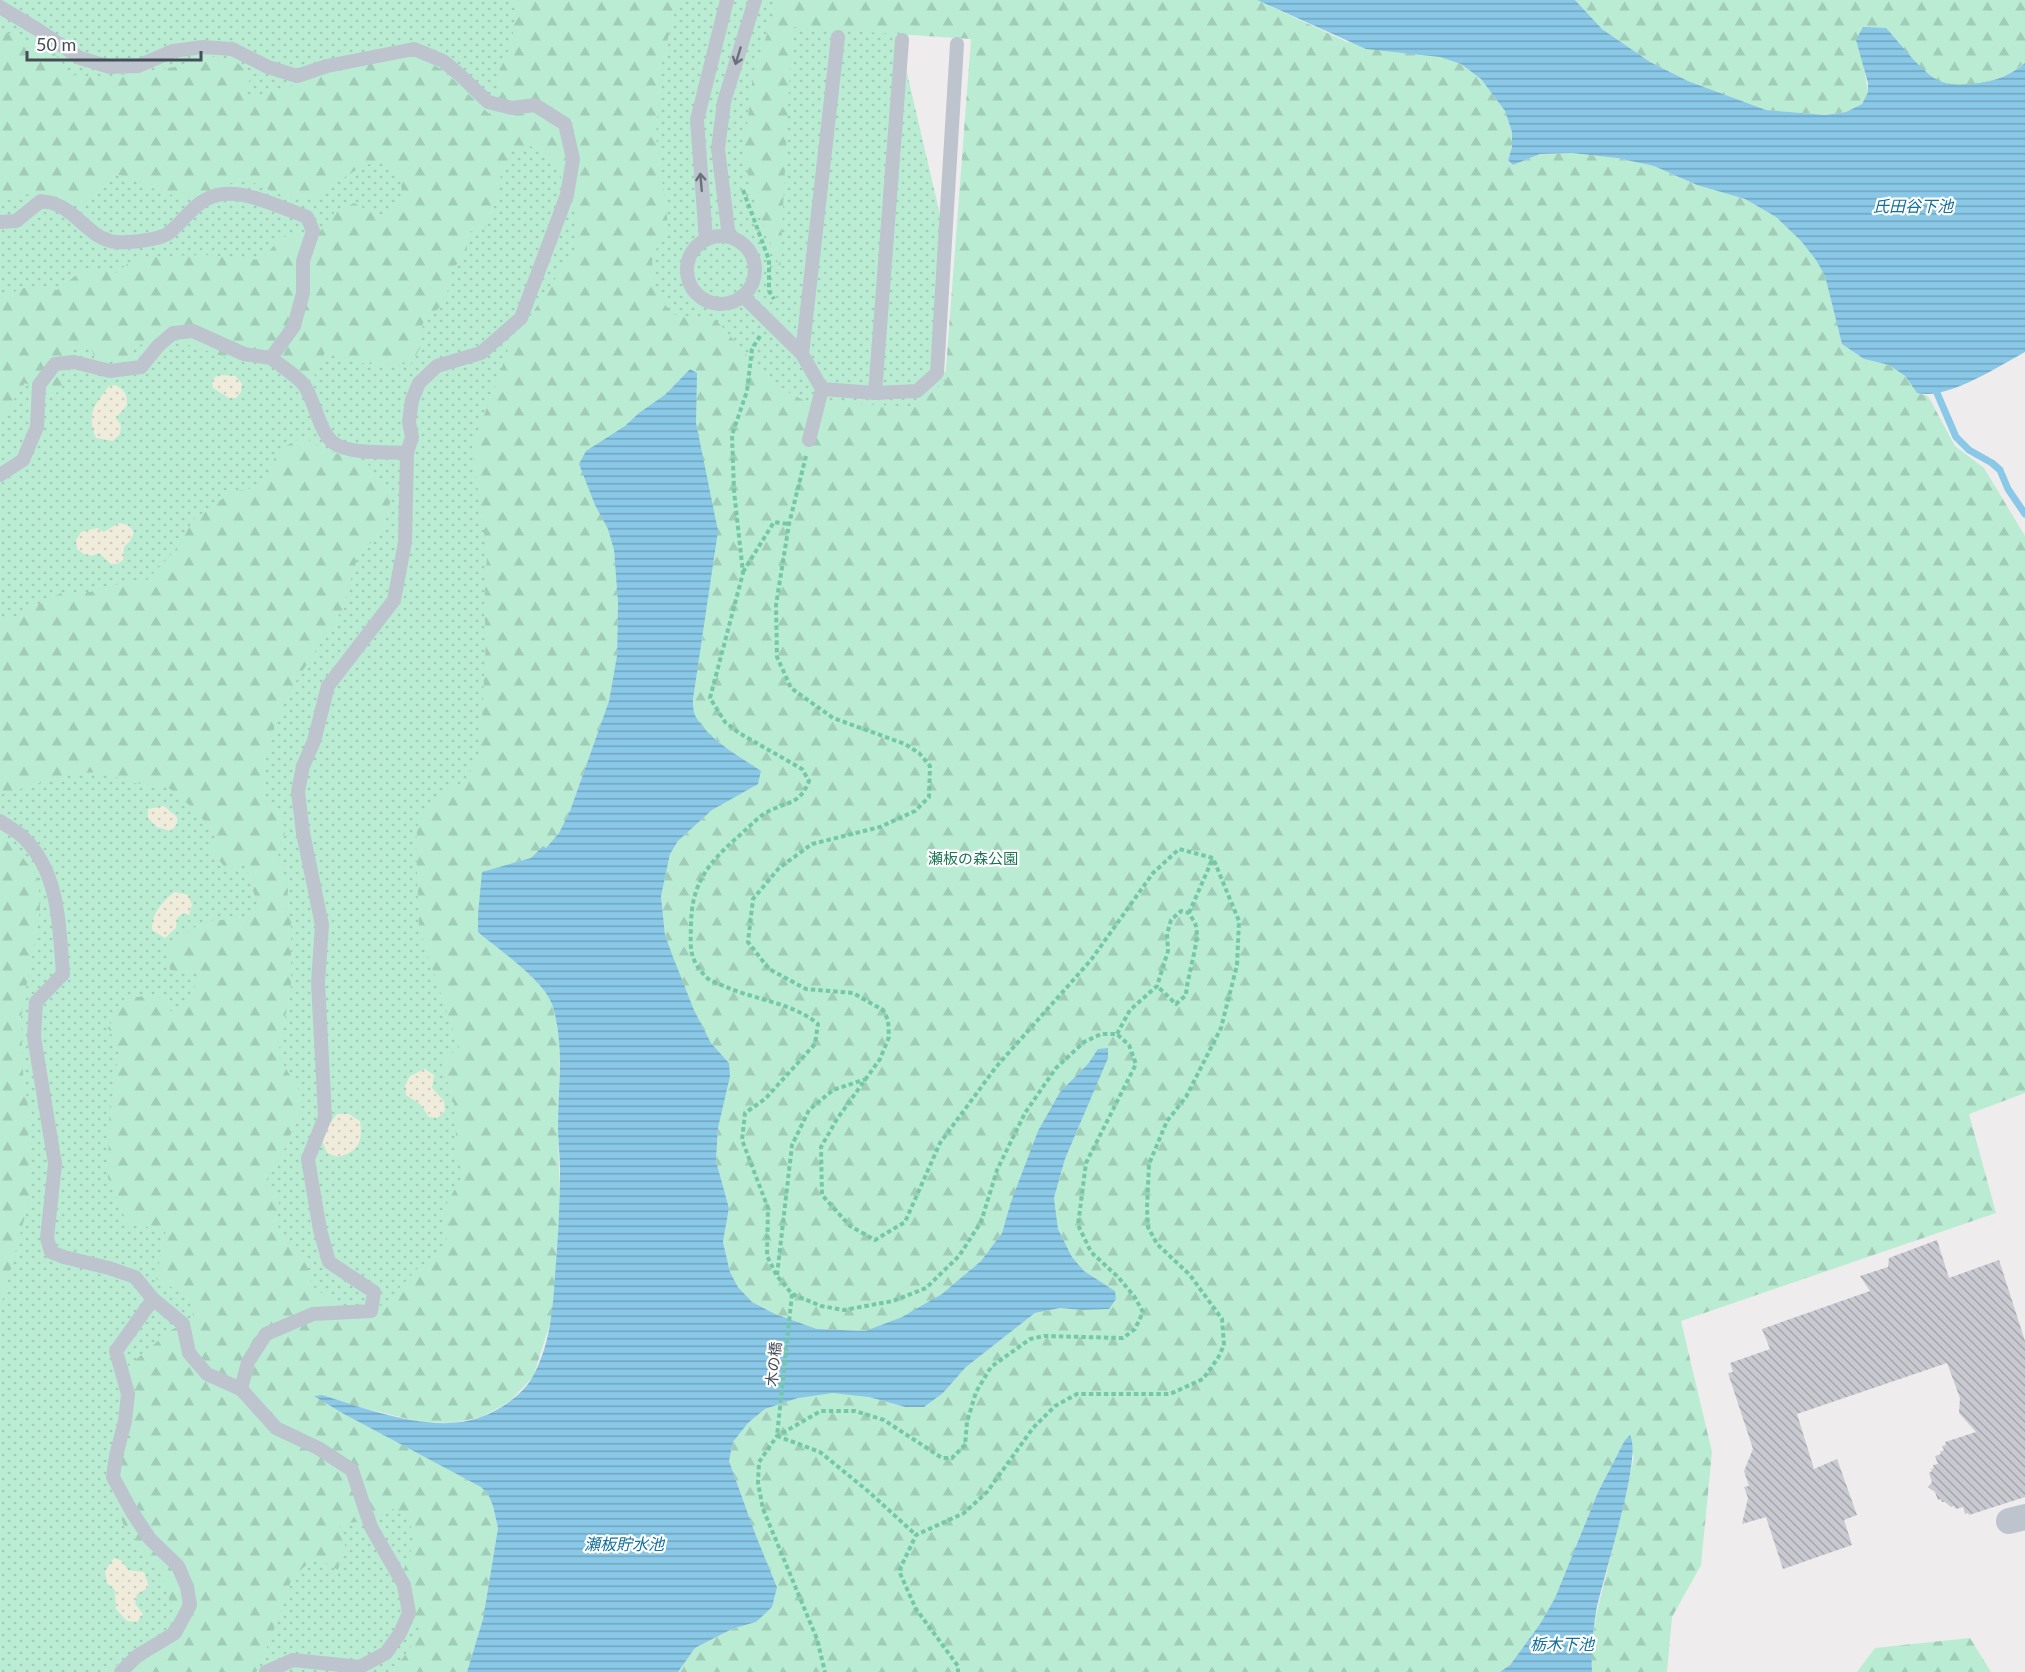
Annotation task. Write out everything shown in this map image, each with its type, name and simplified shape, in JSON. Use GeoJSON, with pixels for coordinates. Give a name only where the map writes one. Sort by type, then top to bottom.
{"type":"FeatureCollection","features":[{"type":"Feature","properties":{"kind":"lane"},"geometry":{"type":"LineString","coordinates":[[706,240],[697,120],[727,0]]}},
{"type":"Feature","properties":{"kind":"lane"},"geometry":{"type":"LineString","coordinates":[[729,237],[718,149],[724,102],[755,0]]}},
{"type":"Feature","properties":{"kind":"lane"},"geometry":{"type":"LineString","coordinates":[[0,7],[80,58],[110,67],[138,66],[173,51],[203,46],[232,49],[268,67],[297,76],[327,66],[414,49],[443,61],[488,102],[512,108],[536,105],[564,124],[573,159],[567,195],[521,318],[481,353],[437,366],[419,383],[412,400],[409,422],[412,437],[407,453],[405,542],[394,600],[328,686],[314,741],[303,766],[298,792],[303,833],[322,925],[318,982],[325,1117],[308,1159],[320,1230],[329,1262],[374,1292],[371,1311],[313,1314],[266,1334],[248,1362],[241,1389]]}},
{"type":"Feature","properties":{"kind":"lane"},"geometry":{"type":"LineString","coordinates":[[802,354],[838,37]]}},
{"type":"Feature","properties":{"kind":"lane"},"geometry":{"type":"LineString","coordinates":[[874,393],[902,40]]}},
{"type":"Feature","properties":{"kind":"lane"},"geometry":{"type":"LineString","coordinates":[[822,389],[874,393],[916,391],[937,372],[957,44]]}},
{"type":"Feature","properties":{"kind":"lane"},"geometry":{"type":"LineString","coordinates":[[0,222],[16,221],[41,201],[55,204],[71,213],[93,233],[115,242],[149,240],[167,234],[200,202],[223,194],[257,198],[307,217],[314,231],[303,261],[303,293],[294,326],[271,358]]}},
{"type":"Feature","properties":{"kind":"lane"},"geometry":{"type":"LineString","coordinates":[[717,236],[729,237],[739,241],[753,257],[754,278],[750,288],[734,302],[723,304],[703,299],[694,291],[689,280],[687,268],[690,257],[696,247],[706,240],[717,236]]}},
{"type":"Feature","properties":{"kind":"lane"},"geometry":{"type":"LineString","coordinates":[[743,296],[802,354],[822,389],[809,440]]}},
{"type":"Feature","properties":{"kind":"lane"},"geometry":{"type":"LineString","coordinates":[[0,475],[23,460],[37,427],[39,385],[55,364],[74,362],[110,371],[141,367],[158,346],[173,333],[193,331],[244,354],[271,358],[303,384],[316,407],[322,429],[336,445],[355,449],[407,453]]}},
{"type":"Feature","properties":{"kind":"lane"},"geometry":{"type":"LineString","coordinates":[[0,821],[23,837],[43,862],[52,887],[60,924],[63,974],[36,1002],[34,1037],[55,1164],[48,1238],[51,1252],[135,1277],[153,1299],[183,1324],[189,1353],[207,1374],[241,1389],[276,1428],[318,1448],[352,1470],[371,1527],[404,1586],[409,1613],[400,1633],[386,1653],[360,1667],[293,1660],[266,1672]]}},
{"type":"Feature","properties":{"kind":"lane"},"geometry":{"type":"LineString","coordinates":[[121,1672],[137,1656],[175,1633],[190,1605],[187,1587],[178,1566],[150,1539],[113,1477],[125,1421],[128,1394],[116,1351],[153,1299]]}},
{"type":"Feature","properties":{"kind":"path"},"geometry":{"type":"LineString","coordinates":[[740,180],[769,260],[769,291],[778,305],[752,349],[747,391],[732,435],[734,491],[743,573]]}},
{"type":"Feature","properties":{"kind":"path"},"geometry":{"type":"LineString","coordinates":[[809,440],[789,524],[776,605],[777,657],[791,688],[833,718],[905,744],[919,753],[930,766],[929,797],[915,811],[880,827],[812,844],[779,868],[753,899],[748,942],[769,969],[806,989],[853,993],[883,1010],[888,1020],[889,1036],[880,1059],[837,1119],[821,1147],[822,1195],[850,1226],[875,1240],[905,1222],[940,1143],[996,1067],[1091,960],[1153,873],[1179,849],[1213,858]]}},
{"type":"Feature","properties":{"kind":"path"},"geometry":{"type":"LineString","coordinates":[[789,524],[774,522],[743,573],[710,698],[725,722],[740,734],[802,769],[809,781],[796,801],[765,814],[717,854],[702,876],[694,895],[691,946],[693,962],[708,979],[807,1015],[818,1024],[815,1044],[765,1099],[745,1113],[742,1140],[768,1208],[767,1256],[777,1276],[792,1294],[820,1306],[844,1310],[893,1301],[926,1288],[959,1256],[981,1222],[997,1170],[1025,1113],[1056,1068],[1084,1042],[1101,1034],[1117,1035],[1129,1045],[1136,1064],[1086,1163],[1078,1225],[1091,1252],[1118,1277],[1134,1296],[1143,1312],[1135,1329],[1124,1338],[1044,1335],[1030,1340],[991,1367],[976,1392],[967,1422],[965,1445],[952,1458],[942,1458],[884,1420],[855,1411],[821,1411],[777,1436],[759,1462],[758,1483],[763,1509],[817,1638],[825,1672]]}},
{"type":"Feature","properties":{"kind":"path"},"geometry":{"type":"LineString","coordinates":[[1189,913],[1213,858]]}},
{"type":"Feature","properties":{"kind":"path"},"geometry":{"type":"LineString","coordinates":[[958,1672],[958,1666],[916,1609],[899,1571],[916,1535],[964,1514],[987,1492],[1033,1428],[1055,1406],[1077,1394],[1170,1394],[1203,1379],[1224,1345],[1222,1319],[1191,1275],[1157,1244],[1148,1227],[1149,1164],[1167,1121],[1186,1097],[1221,1028],[1237,965],[1239,921],[1213,858]]}},
{"type":"Feature","properties":{"kind":"path"},"geometry":{"type":"LineString","coordinates":[[1117,1035],[1130,1010],[1157,986],[1168,951],[1167,934],[1171,920],[1181,911],[1189,913],[1196,926],[1186,995],[1176,1004],[1157,986]]}},
{"type":"Feature","properties":{"kind":"path"},"geometry":{"type":"LineString","coordinates":[[777,1276],[792,1145],[809,1110],[833,1090],[866,1079]]}},
{"type":"Feature","properties":{"kind":"path","name":"木の橋"},"geometry":{"type":"LineString","coordinates":[[777,1436],[792,1294]]}},
{"type":"Feature","properties":{"kind":"path"},"geometry":{"type":"LineString","coordinates":[[777,1436],[820,1452],[916,1535]]}},
{"type":"Feature","properties":{"kind":"green space","name":"瀬板の森公園"},"geometry":{"type":"Polygon","coordinates":[[[0,0],[915,0],[904,60],[941,219],[931,367],[956,376],[1250,887],[678,1672],[695,1648],[798,1398],[942,1294],[923,1307],[595,505],[617,656],[609,701],[559,833],[558,1128],[344,1414],[481,1487],[467,1672],[0,1672],[0,0]]]}},
{"type":"Feature","properties":{"kind":"green space","name":"瀬板の森公園"},"geometry":{"type":"Polygon","coordinates":[[[517,0],[678,0],[662,61],[656,135],[668,225],[652,258],[653,287],[672,314],[716,320],[771,383],[805,401],[915,407],[945,381],[971,39],[792,27],[780,268],[750,188],[744,151],[753,75],[779,0],[1257,0],[1347,42],[1440,57],[1461,64],[1481,79],[1505,111],[1512,132],[1512,147],[1508,160],[1513,165],[1540,154],[1572,153],[1617,158],[1654,166],[1697,185],[1745,199],[1776,217],[1801,241],[1825,276],[1842,344],[1864,359],[1889,365],[1905,376],[1917,393],[1928,396],[1955,446],[1984,468],[2025,536],[2025,1093],[1969,1114],[1996,1213],[1681,1321],[1712,1452],[1701,1565],[1672,1617],[1667,1672],[1592,1672],[1591,1649],[1597,1611],[1634,1457],[1625,1440],[1598,1492],[1555,1598],[1540,1624],[1510,1665],[1500,1672],[678,1672],[695,1648],[732,1629],[756,1622],[777,1586],[729,1461],[733,1442],[748,1423],[765,1409],[798,1398],[833,1393],[869,1397],[905,1407],[943,1393],[966,1367],[1035,1313],[1060,1308],[1082,1310],[1115,1291],[1084,1271],[1072,1257],[1058,1229],[1054,1198],[1065,1159],[1108,1058],[1098,1049],[1088,1064],[1060,1092],[1011,1202],[1002,1233],[981,1261],[923,1307],[865,1331],[817,1329],[775,1314],[752,1302],[738,1287],[730,1272],[723,1242],[729,1208],[716,1161],[718,1129],[729,1063],[711,1043],[694,1010],[672,957],[665,935],[661,895],[670,854],[678,841],[712,810],[758,784],[754,766],[704,729],[694,716],[694,688],[703,634],[706,587],[702,446],[696,423],[697,373],[639,413],[625,426],[586,451],[595,505],[608,529],[614,550],[618,604],[617,656],[609,701],[570,811],[559,833],[546,848],[543,846],[532,858],[516,862],[499,950],[522,967],[551,1002],[560,1038],[558,1128],[560,1207],[554,1311],[533,1377],[502,1406],[481,1417],[453,1423],[420,1422],[315,1396],[344,1414],[481,1487],[488,1494],[498,1528],[483,1619],[467,1672],[393,1672],[424,1628],[395,1592],[414,1543],[409,1516],[393,1509],[364,1521],[339,1524],[345,1545],[338,1570],[315,1557],[292,1578],[256,1672],[106,1672],[140,1649],[158,1643],[174,1617],[162,1574],[123,1524],[111,1480],[134,1436],[120,1373],[171,1330],[193,1320],[192,1298],[156,1279],[166,1229],[128,1225],[108,1178],[109,1122],[119,1048],[108,1028],[124,999],[151,995],[165,1000],[170,1011],[185,1006],[201,974],[170,970],[168,948],[203,921],[235,919],[247,922],[257,904],[245,862],[227,870],[210,849],[216,833],[187,803],[165,785],[130,783],[104,772],[74,773],[0,795],[0,617],[12,618],[61,593],[90,592],[126,582],[146,581],[178,547],[194,519],[232,492],[263,486],[278,450],[303,437],[326,450],[367,463],[391,498],[383,533],[359,552],[342,610],[287,695],[273,730],[265,764],[265,796],[280,815],[285,833],[277,850],[288,890],[286,908],[291,922],[291,986],[278,1055],[299,1091],[299,1115],[285,1148],[266,1181],[279,1202],[277,1225],[307,1266],[311,1285],[360,1322],[388,1300],[417,1269],[448,1246],[441,1214],[462,1176],[457,1153],[454,1104],[441,1061],[459,1048],[419,929],[416,841],[418,825],[439,792],[465,782],[480,752],[486,640],[484,607],[487,554],[472,448],[508,350],[577,246],[577,210],[550,155],[530,146],[512,150],[498,183],[498,197],[485,229],[467,232],[467,254],[453,268],[445,302],[423,323],[421,346],[411,364],[366,364],[325,352],[314,376],[286,372],[275,354],[232,360],[194,346],[161,340],[130,347],[132,358],[96,362],[90,345],[74,347],[53,369],[62,374],[62,390],[51,395],[25,383],[0,421],[0,297],[27,287],[57,290],[83,270],[116,273],[136,257],[206,255],[261,260],[282,237],[318,234],[333,214],[354,203],[379,217],[402,204],[401,179],[382,161],[362,166],[312,199],[277,194],[244,178],[204,193],[182,197],[165,193],[116,174],[79,205],[28,194],[0,202],[0,30],[51,49],[72,75],[102,78],[181,66],[203,54],[238,63],[251,76],[244,95],[252,97],[316,78],[337,69],[387,59],[418,56],[439,68],[489,114],[498,90],[500,69],[512,42],[517,0]]]}},
{"type":"Feature","properties":{"kind":"green space"},"geometry":{"type":"Polygon","coordinates":[[[1575,0],[2025,0],[2025,63],[2007,75],[1985,83],[1963,86],[1941,82],[1919,71],[1864,68],[1868,92],[1862,104],[1846,112],[1825,115],[1766,110],[1688,81],[1650,62],[1602,29],[1575,0]]]}},
{"type":"Feature","properties":{"kind":"green space"},"geometry":{"type":"Polygon","coordinates":[[[0,827],[38,878],[40,910],[21,1017],[23,1073],[28,1106],[29,1201],[0,1310],[0,827]]]}},
{"type":"Feature","properties":{"kind":"green space"},"geometry":{"type":"Polygon","coordinates":[[[1970,1638],[1991,1672],[1857,1672],[1875,1648],[1970,1638]]]}},
{"type":"Feature","properties":{"kind":"sand"},"geometry":{"type":"Polygon","coordinates":[[[220,375],[235,376],[242,384],[241,392],[236,398],[229,398],[213,388],[212,382],[220,375]]]}},
{"type":"Feature","properties":{"kind":"sand"},"geometry":{"type":"Polygon","coordinates":[[[115,385],[126,395],[127,401],[127,405],[116,418],[121,425],[120,434],[113,441],[96,438],[92,422],[93,410],[109,386],[115,385]]]}},
{"type":"Feature","properties":{"kind":"sand"},"geometry":{"type":"Polygon","coordinates":[[[119,523],[128,525],[134,532],[124,547],[123,560],[117,564],[111,564],[99,553],[87,555],[77,549],[76,540],[81,532],[97,528],[104,532],[119,523]]]}},
{"type":"Feature","properties":{"kind":"sand"},"geometry":{"type":"Polygon","coordinates":[[[164,806],[177,817],[177,824],[171,831],[157,827],[148,818],[148,809],[164,806]]]}},
{"type":"Feature","properties":{"kind":"sand"},"geometry":{"type":"Polygon","coordinates":[[[174,892],[188,895],[192,905],[189,915],[184,913],[177,918],[176,928],[165,938],[152,930],[152,924],[158,909],[174,892]]]}},
{"type":"Feature","properties":{"kind":"sand"},"geometry":{"type":"Polygon","coordinates":[[[425,1069],[434,1075],[432,1088],[444,1101],[445,1111],[437,1118],[429,1117],[420,1104],[406,1095],[405,1086],[410,1076],[425,1069]]]}},
{"type":"Feature","properties":{"kind":"sand"},"geometry":{"type":"Polygon","coordinates":[[[337,1114],[349,1114],[360,1121],[361,1129],[360,1140],[355,1149],[338,1157],[327,1153],[322,1140],[337,1114]]]}},
{"type":"Feature","properties":{"kind":"sand"},"geometry":{"type":"Polygon","coordinates":[[[114,1558],[122,1561],[128,1570],[144,1572],[149,1587],[137,1594],[135,1604],[143,1614],[137,1622],[127,1621],[116,1609],[115,1590],[107,1583],[105,1571],[114,1558]]]}},
{"type":"Feature","properties":{"kind":"water","name":"氏田谷下池"},"geometry":{"type":"Polygon","coordinates":[[[1257,0],[1575,0],[1602,29],[1650,62],[1688,81],[1766,110],[1825,115],[1846,112],[1862,104],[1868,92],[1868,83],[1856,40],[1863,27],[1886,28],[1912,58],[1935,79],[1942,82],[1965,84],[1992,81],[2009,74],[2025,63],[2025,352],[1957,387],[1943,392],[1917,393],[1905,376],[1889,365],[1864,359],[1842,344],[1825,276],[1801,241],[1776,217],[1745,199],[1697,185],[1654,166],[1617,158],[1572,153],[1540,154],[1513,165],[1508,160],[1512,147],[1512,132],[1505,111],[1481,79],[1461,64],[1440,57],[1366,49],[1257,0]]]}},
{"type":"Feature","properties":{"kind":"water","name":"瀬板貯水池"},"geometry":{"type":"Polygon","coordinates":[[[690,369],[697,373],[696,423],[718,531],[693,699],[694,711],[702,726],[717,741],[761,771],[758,784],[712,810],[678,841],[670,854],[661,896],[665,935],[694,1010],[711,1043],[729,1063],[730,1076],[718,1128],[716,1161],[729,1208],[723,1242],[730,1272],[738,1287],[752,1302],[775,1314],[817,1329],[865,1331],[902,1317],[942,1294],[981,1261],[1002,1233],[1011,1202],[1038,1131],[1060,1092],[1088,1064],[1098,1049],[1108,1048],[1108,1058],[1065,1159],[1054,1198],[1058,1229],[1072,1257],[1084,1271],[1115,1291],[1116,1299],[1109,1309],[1060,1308],[1035,1313],[966,1367],[943,1393],[924,1407],[905,1407],[869,1397],[833,1393],[798,1398],[765,1409],[748,1423],[733,1442],[729,1461],[777,1587],[772,1607],[756,1622],[732,1629],[695,1648],[678,1672],[467,1672],[483,1619],[498,1528],[488,1494],[481,1487],[314,1396],[322,1395],[380,1413],[422,1422],[463,1422],[488,1414],[518,1395],[529,1383],[539,1364],[552,1314],[559,1223],[560,1049],[556,1019],[547,994],[520,965],[478,932],[482,872],[531,858],[543,846],[546,848],[559,833],[570,811],[609,701],[617,656],[618,604],[614,550],[608,529],[595,505],[579,464],[586,451],[625,426],[666,394],[690,369]]]}},
{"type":"Feature","properties":{"kind":"water","name":"栃木下池"},"geometry":{"type":"Polygon","coordinates":[[[1630,1435],[1633,1448],[1631,1468],[1596,1612],[1592,1642],[1592,1672],[1500,1672],[1510,1665],[1540,1624],[1555,1598],[1598,1492],[1625,1440],[1630,1435]]]}},
{"type":"Feature","properties":{"kind":"building"},"geometry":{"type":"Polygon","coordinates":[[[1937,1240],[1949,1278],[1999,1260],[2025,1341],[2025,1497],[1969,1515],[1965,1514],[1963,1507],[1956,1509],[1942,1502],[1941,1499],[1938,1500],[1935,1492],[1928,1487],[1932,1482],[1929,1473],[1934,1468],[1933,1465],[1938,1464],[1935,1456],[1944,1450],[1942,1446],[1946,1445],[1945,1442],[1976,1432],[1959,1413],[1960,1398],[1947,1363],[1797,1414],[1814,1469],[1837,1459],[1857,1515],[1844,1520],[1852,1545],[1783,1569],[1766,1517],[1742,1524],[1748,1498],[1744,1487],[1749,1486],[1744,1471],[1753,1449],[1728,1373],[1733,1372],[1730,1363],[1770,1349],[1762,1329],[1870,1291],[1860,1276],[1888,1267],[1889,1258],[1937,1240]]]}},
{"type":"Feature","properties":{"kind":"waterway"},"geometry":{"type":"LineString","coordinates":[[1937,393],[1956,437],[1969,450],[2000,470],[2008,489],[2025,514]]}}]}
